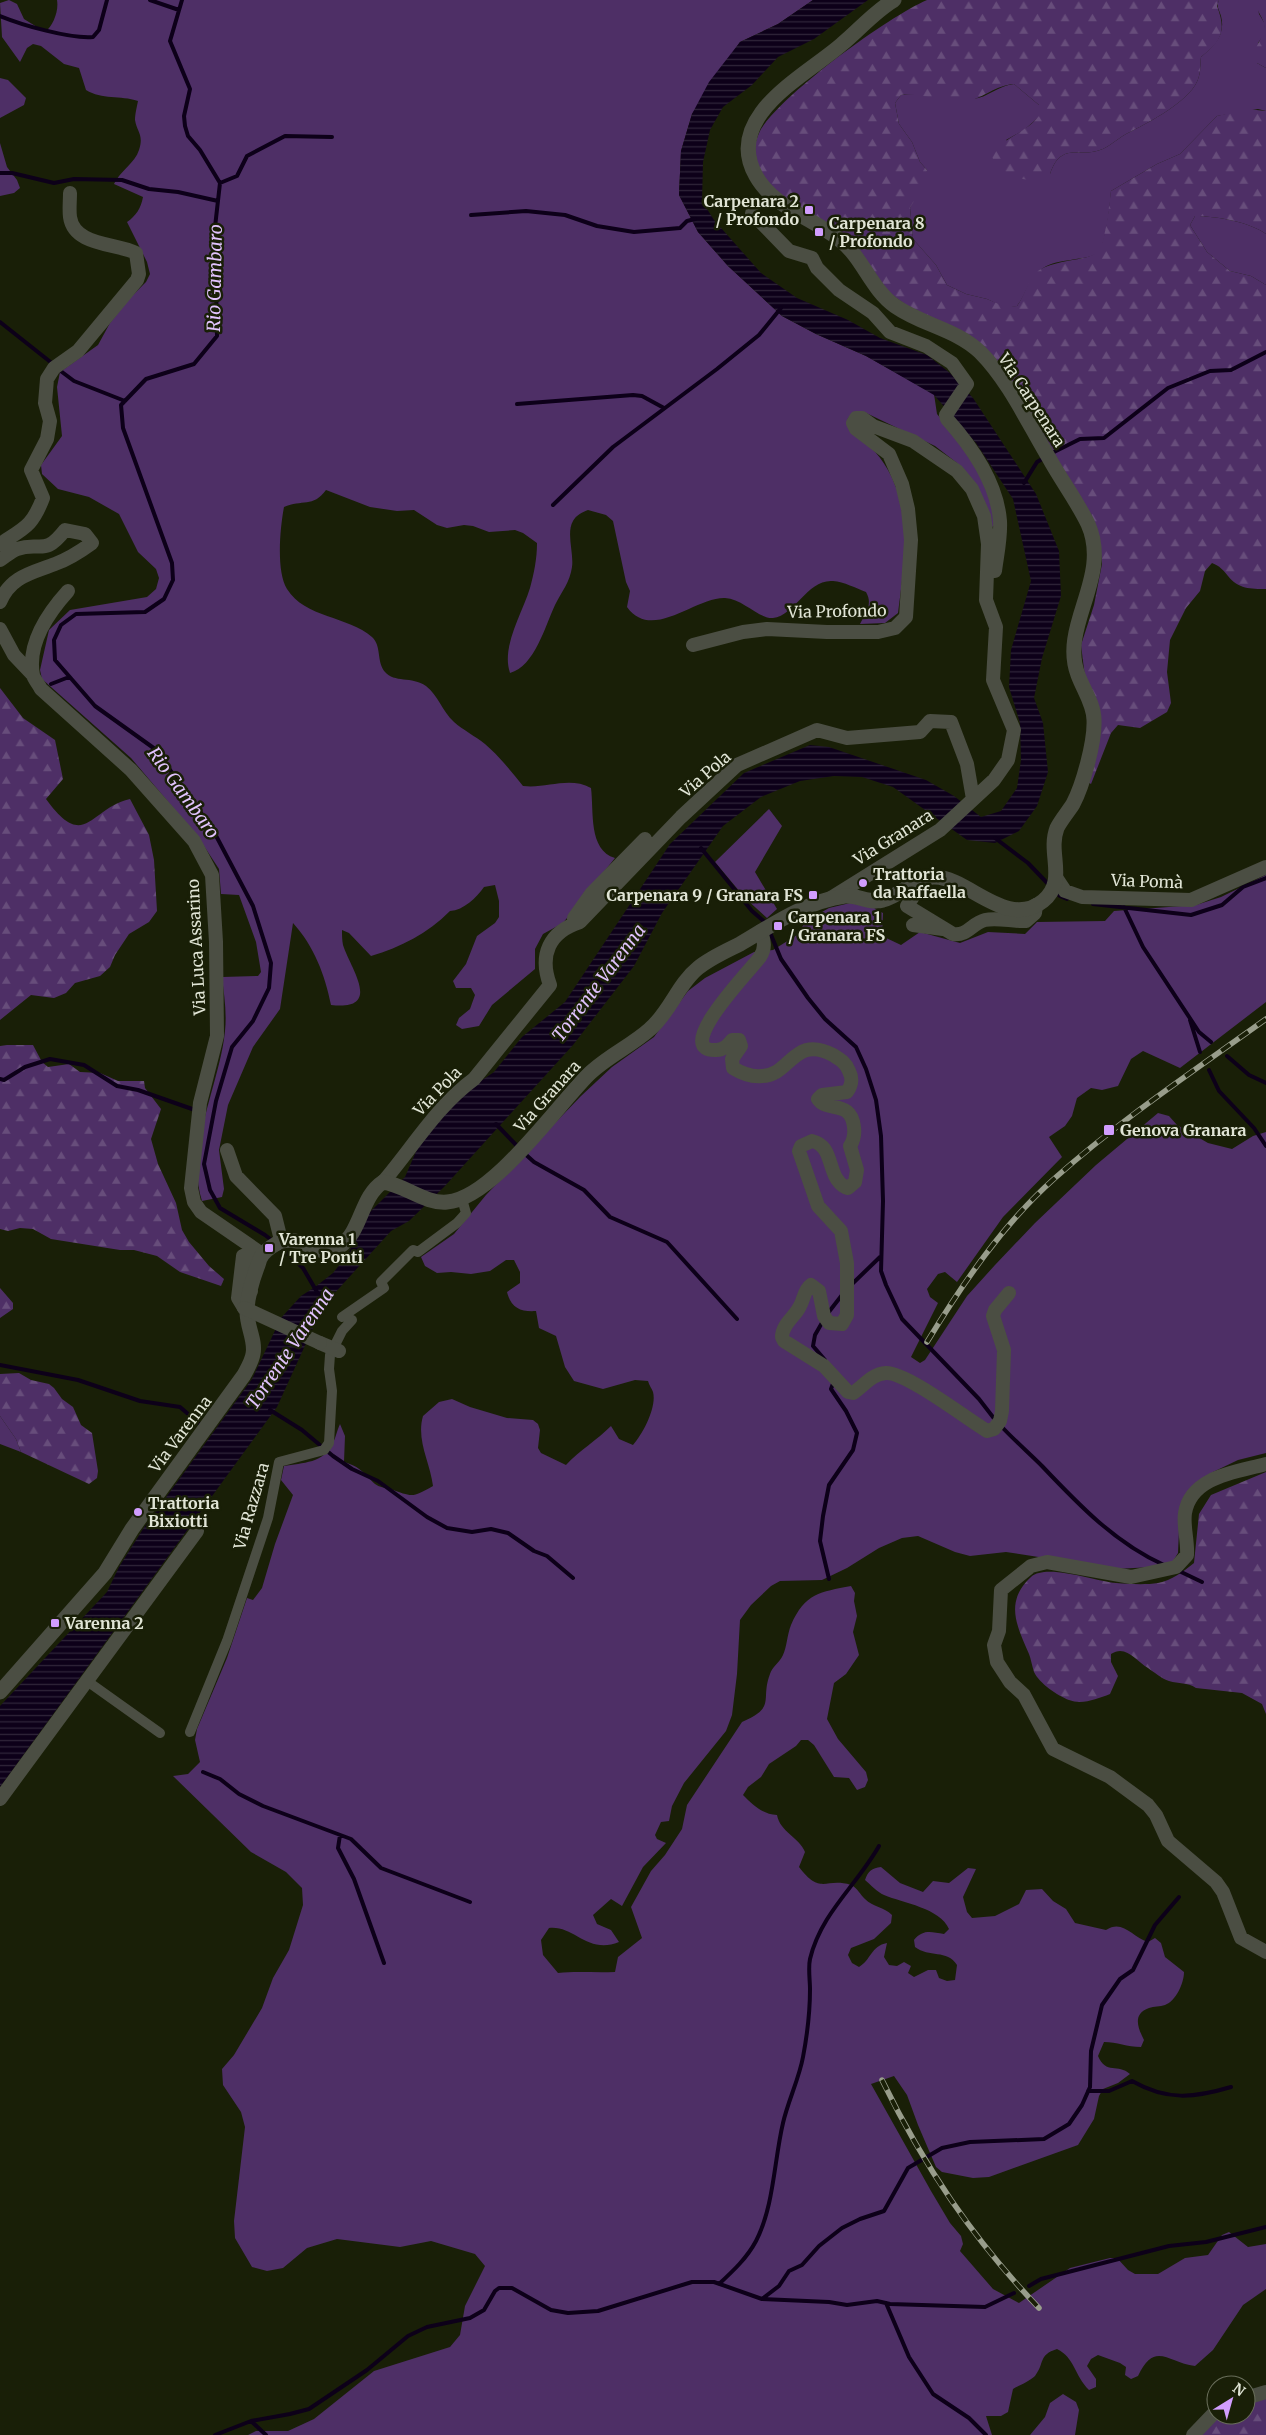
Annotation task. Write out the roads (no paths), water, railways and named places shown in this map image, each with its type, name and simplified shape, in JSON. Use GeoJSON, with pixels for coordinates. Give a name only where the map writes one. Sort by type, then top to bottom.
{"type":"FeatureCollection","features":[{"type":"Feature","properties":{"kind":"street","name":"Via Carpenara"},"geometry":{"type":"LineString","coordinates":[[894,0],[880,8],[840,46],[774,97],[757,120],[749,138],[749,156],[756,178],[772,195],[842,241],[861,264],[879,292],[897,308],[954,333],[979,351],[1002,379],[1090,529],[1095,562],[1089,596],[1077,623],[1074,641],[1075,669],[1089,699],[1094,720],[1081,787],[1056,830],[1049,892]]}},
{"type":"Feature","properties":{"kind":"street"},"geometry":{"type":"LineString","coordinates":[[0,544],[15,536],[35,519],[43,498],[31,470],[47,439],[50,420],[45,404],[47,379],[54,368],[78,351],[90,338],[108,312],[137,280],[139,274],[136,253],[125,248],[109,246],[83,236],[74,230],[70,217],[70,193]]}},
{"type":"Feature","properties":{"kind":"street","name":"Via Profondo"},"geometry":{"type":"LineString","coordinates":[[752,213],[789,251],[812,258],[817,268],[839,290],[872,313],[890,332],[926,346],[952,363],[967,384],[946,415],[978,461],[998,505],[999,540],[994,578],[993,620]]}},
{"type":"Feature","properties":{"kind":"street","name":"Via Profondo"},"geometry":{"type":"LineString","coordinates":[[693,645],[743,632],[767,629],[878,632],[895,628],[906,617],[910,540],[908,509],[902,484],[889,454],[856,429],[853,423],[856,418],[862,418],[874,426],[913,441],[957,471],[972,489],[984,516],[988,544],[986,600],[996,627],[993,680],[1006,708]]}},
{"type":"Feature","properties":{"kind":"street"},"geometry":{"type":"LineString","coordinates":[[0,560],[16,549],[54,544],[65,530],[85,534],[92,543],[80,552],[56,564],[25,574],[4,592],[0,602]]}},
{"type":"Feature","properties":{"kind":"street"},"geometry":{"type":"LineString","coordinates":[[33,675],[34,652],[38,636],[52,608],[68,591]]}},
{"type":"Feature","properties":{"kind":"street","name":"Via Luca Assarino"},"geometry":{"type":"LineString","coordinates":[[0,629],[14,655],[33,675],[41,689],[132,770],[194,841],[212,876],[216,942],[217,1036],[200,1103],[191,1188],[194,1202],[201,1212],[264,1253]]}},
{"type":"Feature","properties":{"kind":"street","name":"Via Granara"},"geometry":{"type":"LineString","coordinates":[[387,1182],[434,1202],[445,1203],[462,1199],[480,1189],[531,1141],[591,1072],[652,1027],[698,967],[784,918],[828,900],[940,830],[994,780],[1008,760],[1014,730],[1006,708]]}},
{"type":"Feature","properties":{"kind":"street","name":"Via Pola"},"geometry":{"type":"LineString","coordinates":[[567,926],[580,922],[682,817],[737,766],[817,730],[847,738],[920,732],[930,721],[950,722],[967,764],[973,799]]}},
{"type":"Feature","properties":{"kind":"street","name":"Via Pola"},"geometry":{"type":"LineString","coordinates":[[387,1182],[439,1112],[461,1089],[474,1079],[550,985],[545,971],[547,951],[555,935],[567,926],[591,894],[645,838]]}},
{"type":"Feature","properties":{"kind":"street","name":"Via Pomà"},"geometry":{"type":"LineString","coordinates":[[1049,892],[1065,891],[1082,897],[1191,900],[1266,866]]}},
{"type":"Feature","properties":{"kind":"street"},"geometry":{"type":"LineString","coordinates":[[828,900],[850,896],[873,901],[884,900],[926,878],[935,877],[953,882],[989,901],[1007,908],[1049,892]]}},
{"type":"Feature","properties":{"kind":"street"},"geometry":{"type":"LineString","coordinates":[[914,895],[907,906],[946,930],[959,935],[968,932],[984,920],[1026,921],[1035,914],[1049,892]]}},
{"type":"Feature","properties":{"kind":"street"},"geometry":{"type":"LineString","coordinates":[[914,925],[946,930]]}},
{"type":"Feature","properties":{"kind":"street"},"geometry":{"type":"LineString","coordinates":[[762,931],[765,944],[760,957],[721,1003],[704,1033],[704,1043],[707,1048],[715,1050],[724,1048],[732,1040],[739,1040],[740,1046],[732,1059],[733,1068],[739,1072],[762,1076],[774,1072],[799,1054],[812,1049],[820,1048],[843,1061],[851,1076],[850,1088],[847,1092],[822,1095],[818,1099],[822,1104],[842,1108],[852,1118],[854,1139],[850,1146],[857,1170],[855,1182],[848,1188],[845,1187],[837,1180],[827,1152],[822,1144],[812,1140],[801,1146],[799,1151],[818,1206],[841,1231],[847,1263],[847,1315],[842,1324],[829,1323],[824,1316],[819,1291],[811,1285],[806,1290],[796,1313],[783,1328],[782,1337],[784,1341],[824,1366],[848,1392],[853,1393],[877,1375],[892,1373],[911,1382],[988,1431],[994,1429],[1000,1421],[1002,1411],[1004,1350],[993,1316],[995,1310],[1009,1293]]}},
{"type":"Feature","properties":{"kind":"street"},"geometry":{"type":"LineString","coordinates":[[227,1150],[236,1176],[275,1216],[281,1240]]}},
{"type":"Feature","properties":{"kind":"street"},"geometry":{"type":"LineString","coordinates":[[264,1253],[281,1240],[292,1239],[329,1252],[339,1247],[354,1228],[374,1188],[387,1182]]}},
{"type":"Feature","properties":{"kind":"street","name":"Via Razzara"},"geometry":{"type":"LineString","coordinates":[[190,1732],[227,1641],[265,1528],[279,1462],[324,1450],[329,1443],[332,1391],[329,1369],[331,1347],[347,1318],[384,1288],[381,1282],[413,1250],[418,1252],[457,1223],[466,1213],[462,1199]]}},
{"type":"Feature","properties":{"kind":"street","name":"Via Varenna"},"geometry":{"type":"LineString","coordinates":[[0,1692],[105,1573],[132,1529],[234,1390],[253,1354],[253,1339],[248,1329],[247,1309],[264,1253]]}},
{"type":"Feature","properties":{"kind":"street"},"geometry":{"type":"LineString","coordinates":[[251,1291],[246,1286],[249,1256],[246,1255],[243,1256],[238,1298],[244,1308],[331,1347]]}},
{"type":"Feature","properties":{"kind":"street"},"geometry":{"type":"LineString","coordinates":[[1266,1464],[1201,1484],[1190,1499],[1185,1513],[1187,1555],[1176,1567],[1131,1577],[1047,1562],[1031,1566],[1000,1590],[999,1631],[994,1646],[997,1662],[1010,1682],[1024,1694],[1053,1749],[1110,1777],[1148,1805],[1156,1815],[1168,1841],[1216,1882],[1223,1892],[1241,1938],[1266,1952]]}},
{"type":"Feature","properties":{"kind":"street"},"geometry":{"type":"LineString","coordinates":[[0,1798],[197,1531]]}},
{"type":"Feature","properties":{"kind":"street"},"geometry":{"type":"LineString","coordinates":[[88,1681],[160,1733]]}},
{"type":"Feature","properties":{"kind":"street"},"geometry":{"type":"LineString","coordinates":[[1193,2435],[1206,2422]]}},
{"type":"Feature","properties":{"kind":"water","name":"Torrente Varenna"},"geometry":{"type":"Polygon","coordinates":[[[813,0],[868,0],[814,39],[778,57],[752,85],[723,107],[710,130],[703,162],[702,201],[714,220],[761,273],[797,298],[848,320],[880,338],[927,355],[950,373],[973,398],[1036,494],[1059,551],[1061,596],[1042,658],[1034,698],[1043,723],[1048,772],[1037,806],[1019,831],[995,843],[967,840],[893,787],[862,777],[834,776],[800,781],[761,797],[723,826],[662,913],[634,966],[573,1045],[444,1187],[409,1221],[391,1231],[323,1306],[277,1407],[0,1787],[0,1706],[107,1592],[119,1567],[143,1529],[252,1379],[281,1318],[301,1296],[333,1273],[348,1254],[370,1212],[405,1177],[418,1147],[443,1112],[494,1072],[522,1037],[565,1002],[670,844],[744,773],[810,745],[829,747],[926,780],[954,796],[981,817],[1001,811],[1017,788],[1021,760],[1020,723],[1009,687],[1011,650],[1031,581],[1013,499],[976,443],[934,395],[866,356],[816,334],[782,316],[728,266],[698,232],[679,195],[681,151],[692,114],[709,82],[740,42],[778,24],[813,0]]]}},
{"type":"Feature","properties":{"kind":"waterway"},"geometry":{"type":"LineString","coordinates":[[0,16],[59,34],[93,37],[99,30],[107,0]]}},
{"type":"Feature","properties":{"kind":"waterway"},"geometry":{"type":"LineString","coordinates":[[150,0],[179,10]]}},
{"type":"Feature","properties":{"kind":"waterway","name":"Rio Gambaro"},"geometry":{"type":"LineString","coordinates":[[182,0],[170,41],[190,89],[184,116],[185,126],[188,136],[200,150],[220,183],[215,227],[217,336],[194,364],[146,379],[121,405],[123,428],[172,563],[173,580],[164,599],[145,612],[76,614],[61,625],[54,640],[55,660],[95,706],[155,749],[213,830],[253,906],[271,963],[269,988],[253,1021],[232,1047],[216,1101],[204,1164],[210,1190],[220,1208],[274,1242]]}},
{"type":"Feature","properties":{"kind":"waterway"},"geometry":{"type":"LineString","coordinates":[[220,183],[237,176],[247,156],[285,136],[332,137]]}},
{"type":"Feature","properties":{"kind":"waterway"},"geometry":{"type":"LineString","coordinates":[[0,173],[12,173],[54,183],[74,179],[122,180],[149,189],[178,192],[218,201]]}},
{"type":"Feature","properties":{"kind":"waterway"},"geometry":{"type":"LineString","coordinates":[[471,215],[526,211],[565,215],[597,226],[634,232],[680,228],[687,221],[695,219]]}},
{"type":"Feature","properties":{"kind":"waterway"},"geometry":{"type":"LineString","coordinates":[[553,505],[613,447],[759,335],[781,308]]}},
{"type":"Feature","properties":{"kind":"waterway"},"geometry":{"type":"LineString","coordinates":[[0,322],[53,364]]}},
{"type":"Feature","properties":{"kind":"waterway"},"geometry":{"type":"LineString","coordinates":[[1050,454],[1080,439],[1104,438],[1168,388],[1210,371],[1231,370],[1266,352]]}},
{"type":"Feature","properties":{"kind":"waterway"},"geometry":{"type":"LineString","coordinates":[[58,369],[74,381],[125,401]]}},
{"type":"Feature","properties":{"kind":"waterway"},"geometry":{"type":"LineString","coordinates":[[517,404],[633,395],[642,396],[664,408]]}},
{"type":"Feature","properties":{"kind":"waterway"},"geometry":{"type":"LineString","coordinates":[[1024,483],[1037,462],[1044,458]]}},
{"type":"Feature","properties":{"kind":"waterway"},"geometry":{"type":"LineString","coordinates":[[51,684],[69,677]]}},
{"type":"Feature","properties":{"kind":"waterway"},"geometry":{"type":"LineString","coordinates":[[995,838],[1028,863],[1050,886]]}},
{"type":"Feature","properties":{"kind":"waterway"},"geometry":{"type":"LineString","coordinates":[[701,848],[752,911],[766,923]]}},
{"type":"Feature","properties":{"kind":"waterway"},"geometry":{"type":"LineString","coordinates":[[1093,904],[1191,915],[1222,905],[1243,887],[1266,878]]}},
{"type":"Feature","properties":{"kind":"waterway"},"geometry":{"type":"LineString","coordinates":[[1054,891],[1067,899]]}},
{"type":"Feature","properties":{"kind":"waterway"},"geometry":{"type":"LineString","coordinates":[[1124,907],[1143,947],[1199,1032],[1211,1042]]}},
{"type":"Feature","properties":{"kind":"waterway"},"geometry":{"type":"LineString","coordinates":[[769,930],[781,959],[808,998],[825,1019],[856,1047],[866,1069],[876,1100],[881,1136],[883,1201],[881,1271],[886,1285],[902,1319],[979,1399],[996,1421]]}},
{"type":"Feature","properties":{"kind":"waterway"},"geometry":{"type":"LineString","coordinates":[[1190,1020],[1200,1052]]}},
{"type":"Feature","properties":{"kind":"waterway"},"geometry":{"type":"LineString","coordinates":[[1227,1056],[1249,1075],[1266,1083]]}},
{"type":"Feature","properties":{"kind":"waterway"},"geometry":{"type":"LineString","coordinates":[[0,1079],[4,1080],[25,1067],[50,1059],[84,1065],[117,1086],[138,1090],[195,1110]]}},
{"type":"Feature","properties":{"kind":"waterway"},"geometry":{"type":"LineString","coordinates":[[1209,1070],[1219,1091],[1254,1128],[1266,1146]]}},
{"type":"Feature","properties":{"kind":"waterway"},"geometry":{"type":"LineString","coordinates":[[496,1124],[519,1148]]}},
{"type":"Feature","properties":{"kind":"waterway"},"geometry":{"type":"LineString","coordinates":[[524,1153],[534,1162],[584,1190],[610,1217],[667,1242],[737,1319]]}},
{"type":"Feature","properties":{"kind":"waterway","name":"Rio Gambaro"},"geometry":{"type":"LineString","coordinates":[[279,1246],[303,1268],[317,1292]]}},
{"type":"Feature","properties":{"kind":"waterway"},"geometry":{"type":"LineString","coordinates":[[850,1286],[880,1257]]}},
{"type":"Feature","properties":{"kind":"waterway"},"geometry":{"type":"LineString","coordinates":[[828,1313],[842,1295]]}},
{"type":"Feature","properties":{"kind":"waterway"},"geometry":{"type":"LineString","coordinates":[[823,1321],[815,1335],[813,1346],[825,1360]]}},
{"type":"Feature","properties":{"kind":"waterway"},"geometry":{"type":"LineString","coordinates":[[0,1365],[78,1380],[140,1401],[180,1407],[202,1426]]}},
{"type":"Feature","properties":{"kind":"waterway"},"geometry":{"type":"LineString","coordinates":[[829,1579],[820,1541],[823,1516],[829,1485],[853,1450],[857,1433],[846,1411],[831,1389],[834,1381]]}},
{"type":"Feature","properties":{"kind":"waterway","name":"Torrente Varenna"},"geometry":{"type":"LineString","coordinates":[[270,1410],[302,1430],[352,1469],[378,1481],[427,1517],[447,1528],[472,1532],[491,1529],[508,1533],[534,1551],[547,1556],[573,1578]]}},
{"type":"Feature","properties":{"kind":"waterway"},"geometry":{"type":"LineString","coordinates":[[1001,1426],[1098,1522],[1129,1546],[1164,1565]]}},
{"type":"Feature","properties":{"kind":"waterway"},"geometry":{"type":"LineString","coordinates":[[1177,1570],[1202,1582]]}},
{"type":"Feature","properties":{"kind":"waterway"},"geometry":{"type":"LineString","coordinates":[[203,1772],[220,1779],[239,1794],[263,1806],[351,1839],[381,1868],[470,1902]]}},
{"type":"Feature","properties":{"kind":"waterway"},"geometry":{"type":"LineString","coordinates":[[340,1835],[338,1848],[354,1879],[384,1963]]}},
{"type":"Feature","properties":{"kind":"waterway"},"geometry":{"type":"LineString","coordinates":[[719,2284],[748,2253],[756,2241],[767,2213],[783,2123],[799,2074],[804,2049],[810,1989],[809,1963],[815,1943],[831,1913],[879,1846]]}},
{"type":"Feature","properties":{"kind":"waterway"},"geometry":{"type":"LineString","coordinates":[[762,2299],[779,2286],[789,2271],[802,2265],[819,2246],[842,2228],[860,2219],[884,2211],[908,2168],[942,2148],[970,2142],[1044,2139],[1069,2124],[1082,2105],[1090,2087],[1091,2051],[1102,2005],[1120,1979],[1133,1970],[1155,1925],[1179,1897]]}},
{"type":"Feature","properties":{"kind":"waterway"},"geometry":{"type":"LineString","coordinates":[[1088,2091],[1109,2091],[1132,2081],[1157,2092],[1181,2096],[1205,2094],[1231,2087]]}},
{"type":"Feature","properties":{"kind":"waterway"},"geometry":{"type":"LineString","coordinates":[[1029,2286],[1041,2279],[1169,2246],[1206,2242],[1266,2227]]}},
{"type":"Feature","properties":{"kind":"waterway"},"geometry":{"type":"LineString","coordinates":[[215,2435],[251,2421],[309,2409],[367,2370],[408,2336],[427,2327],[470,2318],[484,2310],[495,2291],[499,2288],[512,2288],[551,2310],[568,2313],[598,2311],[692,2282],[714,2282],[762,2299],[829,2302],[847,2305],[877,2301],[890,2304],[985,2307],[1014,2293]]}},
{"type":"Feature","properties":{"kind":"waterway"},"geometry":{"type":"LineString","coordinates":[[886,2303],[909,2357],[933,2394],[969,2418],[986,2435]]}},
{"type":"Feature","properties":{"kind":"waterway"},"geometry":{"type":"LineString","coordinates":[[251,2421],[266,2435]]}},
{"type":"Feature","properties":{"kind":"railway"},"geometry":{"type":"LineString","coordinates":[[927,1342],[985,1255],[1036,1196],[1105,1136],[1185,1076],[1266,1019]]}},
{"type":"Feature","properties":{"kind":"railway"},"geometry":{"type":"LineString","coordinates":[[882,2080],[915,2142],[951,2200],[992,2255],[1039,2308]]}},
{"type":"Feature","properties":{"kind":"place","name":"Carpenara 2 / Profondo"},"geometry":{"type":"Point","coordinates":[809,210]}},
{"type":"Feature","properties":{"kind":"place","name":"Carpenara 8 / Profondo"},"geometry":{"type":"Point","coordinates":[819,232]}},
{"type":"Feature","properties":{"kind":"place","name":"Trattoria da Raffaella"},"geometry":{"type":"Point","coordinates":[863,883]}},
{"type":"Feature","properties":{"kind":"place","name":"Carpenara 9 / Granara FS"},"geometry":{"type":"Point","coordinates":[813,895]}},
{"type":"Feature","properties":{"kind":"place","name":"Carpenara 1 / Granara FS"},"geometry":{"type":"Point","coordinates":[778,926]}},
{"type":"Feature","properties":{"kind":"place","name":"Genova Granara"},"geometry":{"type":"Point","coordinates":[1109,1130]}},
{"type":"Feature","properties":{"kind":"place","name":"Varenna 1 / Tre Ponti"},"geometry":{"type":"Point","coordinates":[269,1248]}},
{"type":"Feature","properties":{"kind":"place","name":"Trattoria Bixiotti"},"geometry":{"type":"Point","coordinates":[138,1512]}},
{"type":"Feature","properties":{"kind":"place","name":"Varenna 2"},"geometry":{"type":"Point","coordinates":[55,1623]}}]}
